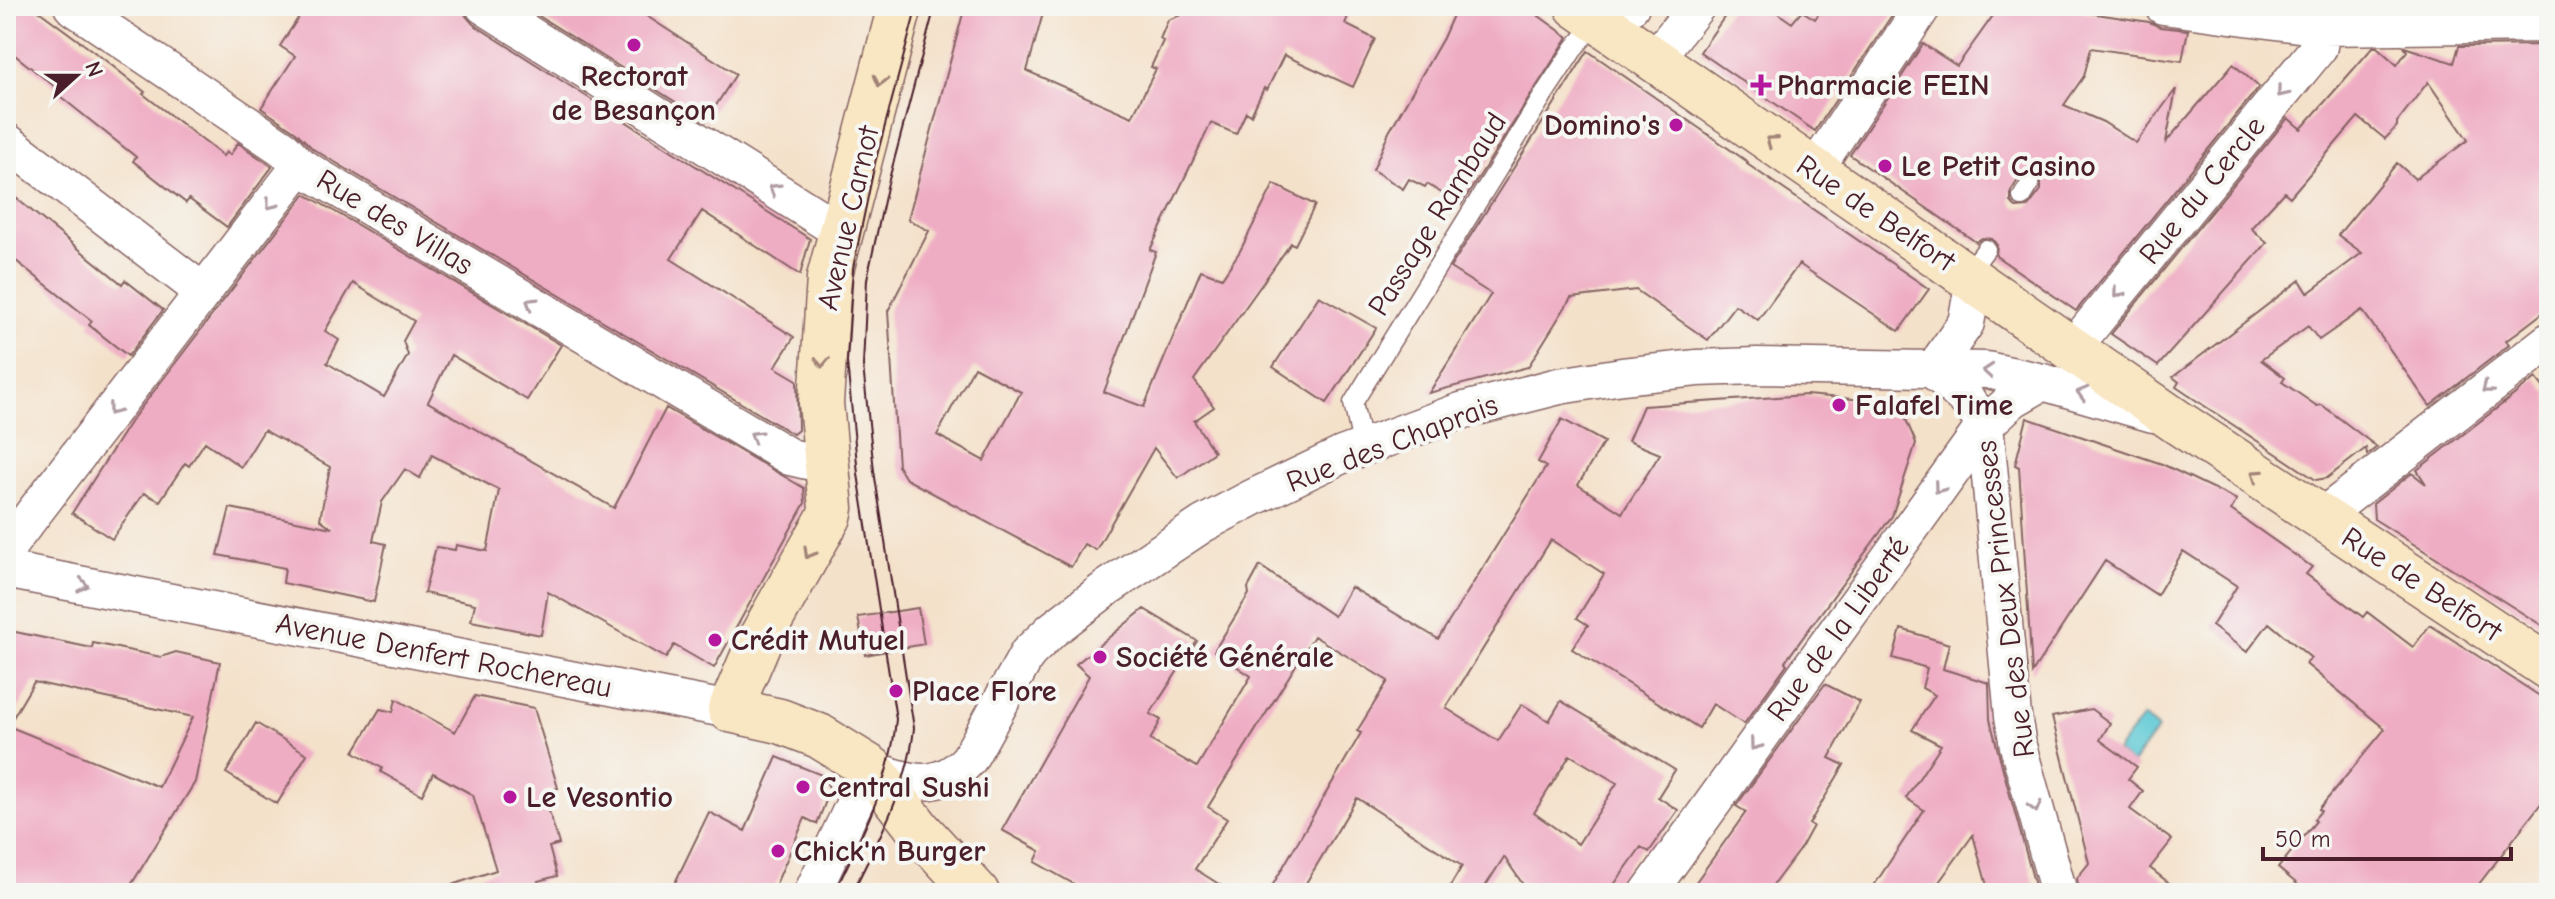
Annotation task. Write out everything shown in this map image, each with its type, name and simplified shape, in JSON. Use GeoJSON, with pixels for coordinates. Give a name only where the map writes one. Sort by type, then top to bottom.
{"type":"FeatureCollection","features":[{"type":"Feature","properties":{"kind":"main road","name":"Avenue Carnot"},"geometry":{"type":"LineString","coordinates":[[827,470],[821,403],[829,278],[900,6]]}},
{"type":"Feature","properties":{"kind":"main road","name":"Rue de Belfort"},"geometry":{"type":"LineString","coordinates":[[1602,11],[1655,59],[1814,171],[1976,268],[2072,349],[2320,518],[2549,668]]}},
{"type":"Feature","properties":{"kind":"main road"},"geometry":{"type":"LineString","coordinates":[[730,710],[761,637],[829,517],[827,470]]}},
{"type":"Feature","properties":{"kind":"main road","name":"Avenue Denfert Rochereau"},"geometry":{"type":"LineString","coordinates":[[730,710],[780,721],[819,736],[871,768]]}},
{"type":"Feature","properties":{"kind":"main road"},"geometry":{"type":"LineString","coordinates":[[871,768],[920,831],[977,893]]}},
{"type":"Feature","properties":{"kind":"street"},"geometry":{"type":"LineString","coordinates":[[72,6],[284,149],[300,166]]}},
{"type":"Feature","properties":{"kind":"street"},"geometry":{"type":"LineString","coordinates":[[484,6],[840,231]]}},
{"type":"Feature","properties":{"kind":"street"},"geometry":{"type":"LineString","coordinates":[[1655,59],[1697,6]]}},
{"type":"Feature","properties":{"kind":"street"},"geometry":{"type":"LineString","coordinates":[[1814,171],[1923,6]]}},
{"type":"Feature","properties":{"kind":"street"},"geometry":{"type":"LineString","coordinates":[[2163,6],[2321,27],[2549,24]]}},
{"type":"Feature","properties":{"kind":"street","name":"Rue du Cercle"},"geometry":{"type":"LineString","coordinates":[[2072,349],[2319,47],[2321,27]]}},
{"type":"Feature","properties":{"kind":"street"},"geometry":{"type":"LineString","coordinates":[[6,141],[202,291]]}},
{"type":"Feature","properties":{"kind":"street","name":"Rue des Villas"},"geometry":{"type":"LineString","coordinates":[[6,549],[300,166],[790,457],[827,470]]}},
{"type":"Feature","properties":{"kind":"street"},"geometry":{"type":"LineString","coordinates":[[1933,370],[1966,323],[1976,268]]}},
{"type":"Feature","properties":{"kind":"street"},"geometry":{"type":"LineString","coordinates":[[2320,518],[2549,341]]}},
{"type":"Feature","properties":{"kind":"street","name":"Rue des Chaprais"},"geometry":{"type":"LineString","coordinates":[[871,768],[903,780],[932,783],[959,770],[969,759],[1028,653],[1069,616],[1108,587],[1203,524],[1254,497],[1363,448],[1461,411],[1559,386],[1697,368],[1757,366],[1933,370]]}},
{"type":"Feature","properties":{"kind":"street","name":"Rue de Belfort"},"geometry":{"type":"LineString","coordinates":[[1933,370],[1987,370],[2043,382],[2176,421]]}},
{"type":"Feature","properties":{"kind":"street","name":"Rue des Deux Princesses"},"geometry":{"type":"LineString","coordinates":[[1933,370],[1967,400],[1985,425],[2013,716],[2018,746],[2059,893]]}},
{"type":"Feature","properties":{"kind":"street","name":"Rue de la Liberté"},"geometry":{"type":"LineString","coordinates":[[1648,893],[1985,425],[2012,400],[2043,382]]}},
{"type":"Feature","properties":{"kind":"street","name":"Avenue Denfert Rochereau"},"geometry":{"type":"LineString","coordinates":[[6,570],[730,710]]}},
{"type":"Feature","properties":{"kind":"street"},"geometry":{"type":"LineString","coordinates":[[812,893],[871,768]]}},
{"type":"Feature","properties":{"kind":"lane","name":"Passage Rambaud"},"geometry":{"type":"LineString","coordinates":[[1363,448],[1353,403],[1546,91],[1602,11]]}},
{"type":"Feature","properties":{"kind":"water"},"geometry":{"type":"Polygon","coordinates":[[[2143,717],[2158,729],[2132,764],[2116,752],[2143,717]]]}},
{"type":"Feature","properties":{"kind":"building"},"geometry":{"type":"Polygon","coordinates":[[[6,6],[32,6],[105,60],[223,156],[226,152],[230,155],[238,143],[272,167],[227,227],[189,199],[186,203],[133,161],[136,157],[6,48],[6,6]]]}},
{"type":"Feature","properties":{"kind":"building"},"geometry":{"type":"Polygon","coordinates":[[[306,6],[463,6],[473,24],[810,239],[800,275],[702,211],[671,259],[794,337],[775,367],[797,380],[798,430],[793,434],[313,149],[296,132],[261,108],[295,56],[280,46],[306,6]]]}},
{"type":"Feature","properties":{"kind":"building","name":"Rectorat de Besançon"},"geometry":{"type":"Polygon","coordinates":[[[523,6],[631,6],[736,74],[706,121],[523,6]]]}},
{"type":"Feature","properties":{"kind":"building"},"geometry":{"type":"Polygon","coordinates":[[[965,6],[1045,6],[1027,71],[1132,117],[1156,69],[1151,67],[1163,41],[1160,39],[1168,20],[1181,15],[1186,6],[1352,6],[1345,24],[1375,39],[1353,87],[1284,55],[1267,90],[1264,88],[1251,115],[1246,112],[1236,134],[1211,123],[1150,250],[1156,252],[1104,392],[1144,407],[1201,270],[1222,278],[1240,251],[1274,184],[1315,205],[1295,245],[1291,243],[1194,380],[1214,407],[1194,421],[1214,452],[1178,478],[1154,448],[1096,550],[1084,544],[1071,567],[906,479],[898,466],[888,311],[929,231],[908,219],[965,6]],[[974,367],[937,435],[984,461],[1021,392],[974,367]]]}},
{"type":"Feature","properties":{"kind":"building"},"geometry":{"type":"Polygon","coordinates":[[[1457,6],[1525,6],[1568,37],[1461,205],[1427,184],[1425,187],[1409,179],[1403,189],[1373,170],[1389,132],[1443,38],[1457,6]]]}},
{"type":"Feature","properties":{"kind":"building"},"geometry":{"type":"Polygon","coordinates":[[[1732,6],[1768,6],[1792,23],[1802,11],[1815,19],[1824,6],[1898,6],[1815,131],[1700,52],[1732,6]]]}},
{"type":"Feature","properties":{"kind":"building"},"geometry":{"type":"Polygon","coordinates":[[[2000,6],[2044,6],[2188,30],[2182,61],[2091,48],[2084,76],[2064,105],[2103,122],[2136,143],[2176,89],[2166,142],[2233,64],[2259,87],[2076,311],[1996,256],[1997,245],[1992,239],[1982,238],[1976,242],[1850,155],[1923,44],[1957,66],[2000,6]],[[2031,172],[2020,177],[2011,191],[2011,202],[2016,208],[2028,207],[2041,190],[2041,179],[2031,172]]]}},
{"type":"Feature","properties":{"kind":"building"},"geometry":{"type":"Polygon","coordinates":[[[2549,45],[2549,308],[2506,341],[2509,345],[2430,406],[2362,310],[2319,340],[2308,326],[2261,360],[2285,378],[2282,382],[2317,406],[2322,405],[2377,447],[2367,455],[2366,448],[2327,478],[2316,480],[2176,387],[2179,382],[2173,377],[2300,280],[2308,293],[2362,253],[2338,235],[2397,163],[2415,179],[2468,140],[2428,82],[2385,139],[2358,117],[2290,197],[2284,192],[2251,228],[2267,243],[2158,366],[2111,334],[2288,118],[2301,129],[2373,47],[2397,65],[2407,51],[2404,47],[2454,63],[2459,46],[2549,45]]]}},
{"type":"Feature","properties":{"kind":"building"},"geometry":{"type":"Polygon","coordinates":[[[1588,51],[1929,289],[1899,331],[1799,264],[1758,320],[1735,305],[1708,340],[1636,290],[1571,298],[1528,367],[1429,393],[1491,294],[1450,268],[1588,51]]]}},
{"type":"Feature","properties":{"kind":"building"},"geometry":{"type":"Polygon","coordinates":[[[6,190],[122,284],[125,280],[163,310],[128,356],[89,325],[92,321],[6,253],[6,190]]]}},
{"type":"Feature","properties":{"kind":"building"},"geometry":{"type":"Polygon","coordinates":[[[305,194],[561,345],[527,400],[451,355],[428,402],[614,508],[666,408],[804,488],[805,503],[714,668],[674,645],[666,658],[548,592],[541,635],[471,621],[475,604],[424,593],[436,547],[455,550],[456,545],[487,551],[499,490],[432,455],[420,478],[405,469],[382,502],[373,541],[386,544],[374,602],[283,583],[285,568],[218,555],[230,508],[332,528],[320,519],[330,467],[264,430],[241,467],[205,442],[189,466],[185,463],[160,501],[144,493],[112,539],[72,513],[131,421],[305,194]],[[353,283],[325,331],[339,340],[327,363],[384,397],[408,355],[403,341],[414,321],[353,283]]]}},
{"type":"Feature","properties":{"kind":"building"},"geometry":{"type":"Polygon","coordinates":[[[1319,296],[1376,328],[1327,403],[1273,367],[1319,296]]]}},
{"type":"Feature","properties":{"kind":"building"},"geometry":{"type":"Polygon","coordinates":[[[2536,378],[2549,394],[2549,630],[2374,519],[2373,504],[2412,473],[2426,484],[2417,470],[2536,378]]]}},
{"type":"Feature","properties":{"kind":"building"},"geometry":{"type":"Polygon","coordinates":[[[1806,395],[1899,403],[1916,443],[1892,516],[1785,662],[1787,664],[1744,724],[1713,704],[1699,728],[1572,649],[1588,625],[1577,618],[1604,574],[1551,540],[1446,708],[1498,741],[1522,704],[1549,721],[1561,701],[1675,770],[1658,797],[1678,810],[1649,852],[1641,847],[1608,893],[1529,893],[1504,857],[1481,893],[1446,893],[1462,866],[1357,798],[1300,893],[1268,893],[1388,681],[1314,636],[1208,807],[1227,819],[1195,869],[1233,893],[1090,893],[1035,862],[1040,851],[1002,830],[1089,676],[1076,664],[1144,609],[1197,641],[1150,714],[1161,720],[1150,740],[1197,767],[1251,676],[1214,651],[1249,594],[1248,588],[1260,566],[1334,616],[1351,587],[1438,639],[1546,467],[1538,462],[1562,419],[1604,442],[1578,485],[1622,513],[1660,454],[1628,441],[1643,406],[1806,395]],[[1570,755],[1534,813],[1578,844],[1617,783],[1570,755]]]}},
{"type":"Feature","properties":{"kind":"building"},"geometry":{"type":"Polygon","coordinates":[[[2027,418],[2162,464],[2237,500],[2231,510],[2312,567],[2306,574],[2363,617],[2367,612],[2413,647],[2430,625],[2549,702],[2549,793],[2472,893],[2308,893],[2278,868],[2316,821],[2314,819],[2321,811],[2319,809],[2385,729],[2306,664],[2311,658],[2269,623],[2247,652],[2212,626],[2237,586],[2183,551],[2157,595],[2105,561],[2032,673],[2019,467],[2015,465],[2027,418]]]}},
{"type":"Feature","properties":{"kind":"building"},"geometry":{"type":"Polygon","coordinates":[[[918,608],[924,644],[865,655],[858,617],[918,608]]]}},
{"type":"Feature","properties":{"kind":"building"},"geometry":{"type":"Polygon","coordinates":[[[1901,629],[1949,644],[1943,669],[1989,683],[1990,719],[2037,893],[1989,893],[1973,835],[1931,893],[1869,893],[1924,810],[1906,798],[1941,745],[1912,730],[1935,695],[1922,688],[1927,668],[1893,658],[1901,629]]]}},
{"type":"Feature","properties":{"kind":"building"},"geometry":{"type":"Polygon","coordinates":[[[6,630],[92,648],[93,643],[161,657],[176,652],[220,662],[195,782],[126,893],[6,893],[6,630]],[[34,682],[8,726],[159,787],[193,717],[34,682]]]}},
{"type":"Feature","properties":{"kind":"building"},"geometry":{"type":"Polygon","coordinates":[[[1825,684],[1860,702],[1829,758],[1844,765],[1809,824],[1813,826],[1802,846],[1767,893],[1688,893],[1746,812],[1736,806],[1825,684]]]}},
{"type":"Feature","properties":{"kind":"building","name":"Le Vesontio"},"geometry":{"type":"Polygon","coordinates":[[[475,696],[534,708],[558,788],[543,792],[559,844],[549,847],[557,876],[538,881],[541,893],[443,893],[443,888],[496,870],[473,795],[433,773],[422,795],[381,772],[382,768],[354,752],[380,709],[393,712],[396,699],[455,732],[475,696]]]}},
{"type":"Feature","properties":{"kind":"building"},"geometry":{"type":"Polygon","coordinates":[[[2091,709],[2110,723],[2100,740],[2137,767],[2128,779],[2143,791],[2130,809],[2172,840],[2150,868],[2182,893],[2079,893],[2077,878],[2089,863],[2052,717],[2091,709]]]}},
{"type":"Feature","properties":{"kind":"building"},"geometry":{"type":"Polygon","coordinates":[[[256,723],[307,754],[277,804],[226,773],[256,723]]]}},
{"type":"Feature","properties":{"kind":"building"},"geometry":{"type":"Polygon","coordinates":[[[777,757],[824,776],[830,790],[817,824],[805,818],[772,893],[670,893],[709,812],[745,831],[777,757]]]}},
{"type":"Feature","properties":{"kind":"tram line"},"geometry":{"type":"LineString","coordinates":[[834,893],[881,787],[896,719],[858,474],[847,362],[853,268],[875,163],[917,6]]}},
{"type":"Feature","properties":{"kind":"tram line"},"geometry":{"type":"LineString","coordinates":[[852,893],[899,793],[914,728],[874,471],[863,366],[867,279],[887,187],[935,6]]}},
{"type":"Feature","properties":{"kind":"place","name":"Rectorat de Besançon"},"geometry":{"type":"Point","coordinates":[634,45]}},
{"type":"Feature","properties":{"kind":"place","name":"Pharmacie FEIN"},"geometry":{"type":"Point","coordinates":[1761,85]}},
{"type":"Feature","properties":{"kind":"place","name":"Domino's"},"geometry":{"type":"Point","coordinates":[1676,125]}},
{"type":"Feature","properties":{"kind":"place","name":"Le Petit Casino"},"geometry":{"type":"Point","coordinates":[1885,166]}},
{"type":"Feature","properties":{"kind":"place","name":"Falafel Time"},"geometry":{"type":"Point","coordinates":[1839,405]}},
{"type":"Feature","properties":{"kind":"place","name":"Crédit Mutuel"},"geometry":{"type":"Point","coordinates":[715,640]}},
{"type":"Feature","properties":{"kind":"place","name":"Société Générale"},"geometry":{"type":"Point","coordinates":[1100,657]}},
{"type":"Feature","properties":{"kind":"place","name":"Place Flore"},"geometry":{"type":"Point","coordinates":[896,691]}},
{"type":"Feature","properties":{"kind":"place","name":"Central Sushi"},"geometry":{"type":"Point","coordinates":[803,787]}},
{"type":"Feature","properties":{"kind":"place","name":"Le Vesontio"},"geometry":{"type":"Point","coordinates":[510,797]}},
{"type":"Feature","properties":{"kind":"place","name":"Chick'n Burger"},"geometry":{"type":"Point","coordinates":[778,851]}}]}
